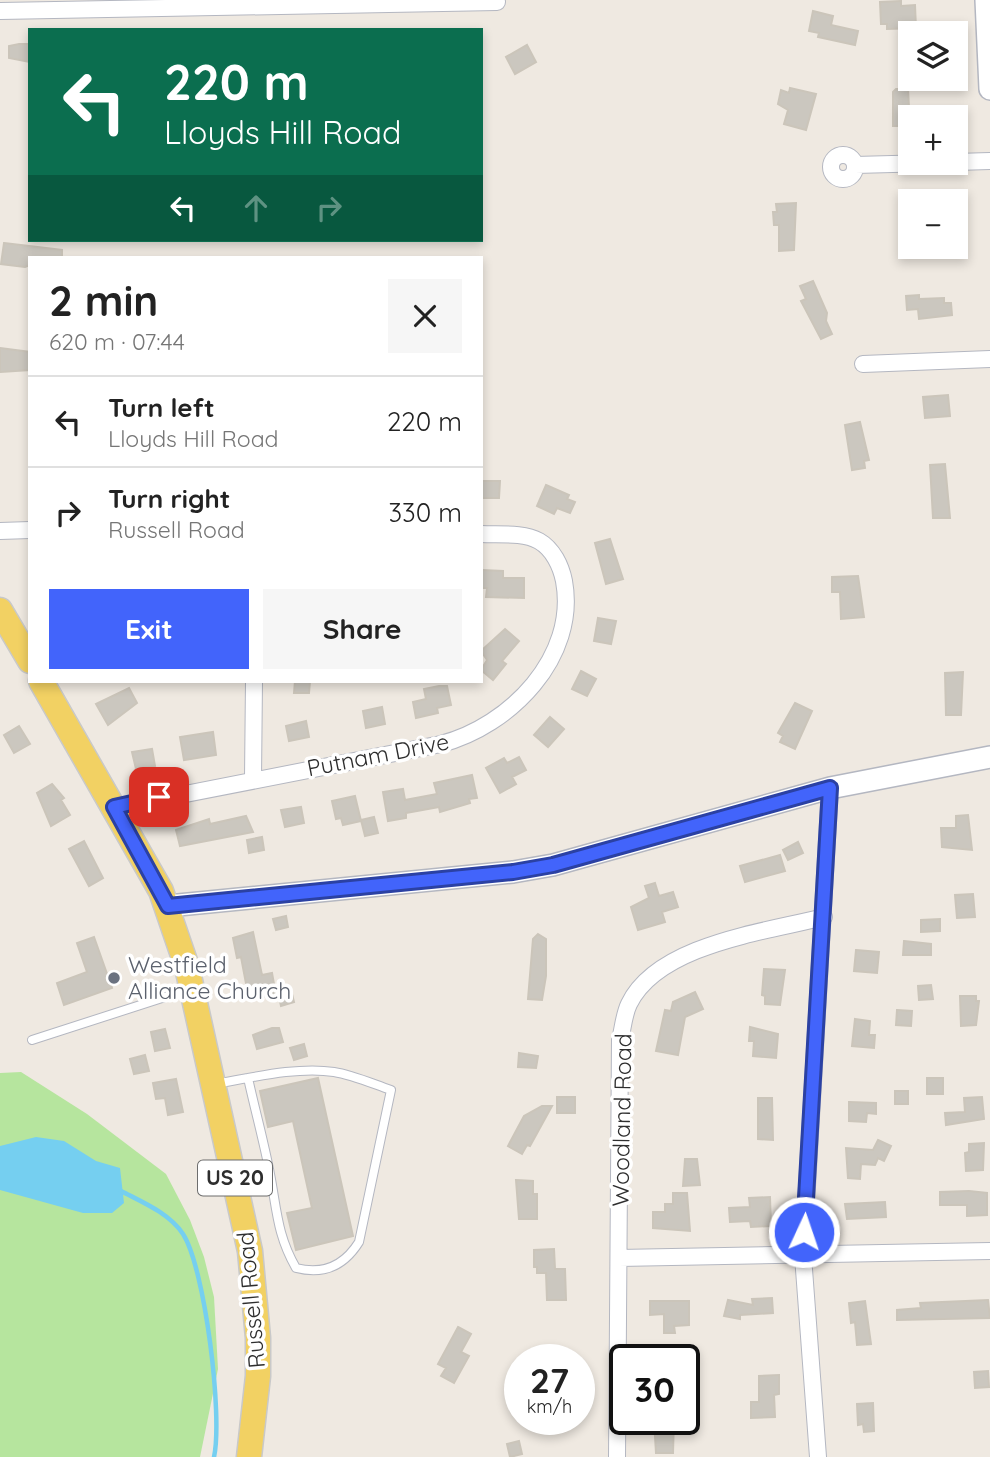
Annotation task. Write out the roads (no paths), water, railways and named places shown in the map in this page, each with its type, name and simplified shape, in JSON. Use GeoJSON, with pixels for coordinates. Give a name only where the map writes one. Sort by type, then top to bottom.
{"type":"FeatureCollection","features":[{"type":"Feature","properties":{"kind":"main road"},"geometry":{"type":"LineString","coordinates":[[986,0],[990,89]]}},
{"type":"Feature","properties":{"kind":"main road"},"geometry":{"type":"LineString","coordinates":[[0,610],[28,658]]}},
{"type":"Feature","properties":{"kind":"main road","name":"Russell Road"},"geometry":{"type":"LineString","coordinates":[[42,683],[168,906],[192,988],[243,1215],[255,1294],[258,1377],[248,1457]]}},
{"type":"Feature","properties":{"kind":"main road"},"geometry":{"type":"LineString","coordinates":[[168,906],[540,867],[592,857],[751,808],[830,788],[990,757]]}},
{"type":"Feature","properties":{"kind":"street"},"geometry":{"type":"LineString","coordinates":[[0,11],[497,2]]}},
{"type":"Feature","properties":{"kind":"street"},"geometry":{"type":"LineString","coordinates":[[968,162],[990,161]]}},
{"type":"Feature","properties":{"kind":"street"},"geometry":{"type":"LineString","coordinates":[[855,165],[898,164]]}},
{"type":"Feature","properties":{"kind":"street"},"geometry":{"type":"LineString","coordinates":[[863,364],[990,359]]}},
{"type":"Feature","properties":{"kind":"street"},"geometry":{"type":"LineString","coordinates":[[0,531],[28,530]]}},
{"type":"Feature","properties":{"kind":"street","name":"Putnam Drive"},"geometry":{"type":"LineString","coordinates":[[114,807],[454,741],[499,717],[528,692],[564,629],[567,604],[562,574],[554,556],[540,541],[516,535],[483,534]]}},
{"type":"Feature","properties":{"kind":"street"},"geometry":{"type":"LineString","coordinates":[[253,778],[254,683]]}},
{"type":"Feature","properties":{"kind":"street"},"geometry":{"type":"LineString","coordinates":[[818,1457],[803,1256],[830,788]]}},
{"type":"Feature","properties":{"kind":"street","name":"Woodland Road"},"geometry":{"type":"LineString","coordinates":[[617,1457],[620,1040],[629,1002],[663,967],[686,954],[824,917]]}},
{"type":"Feature","properties":{"kind":"street"},"geometry":{"type":"LineString","coordinates":[[619,1258],[990,1251]]}},
{"type":"Feature","properties":{"kind":"lane"},"geometry":{"type":"LineString","coordinates":[[32,1040],[192,988]]}},
{"type":"Feature","properties":{"kind":"lane"},"geometry":{"type":"LineString","coordinates":[[215,1084],[248,1078],[333,1071],[391,1090],[359,1242],[349,1257],[331,1268],[313,1272],[296,1268],[286,1250],[279,1233],[270,1175],[248,1078]]}},
{"type":"Feature","properties":{"kind":"water"},"geometry":{"type":"Polygon","coordinates":[[[36,1137],[64,1141],[96,1161],[120,1168],[124,1203],[112,1213],[83,1213],[0,1190],[0,1146],[36,1137]]]}},
{"type":"Feature","properties":{"kind":"waterway"},"geometry":{"type":"LineString","coordinates":[[121,1191],[170,1220],[183,1234],[191,1252],[205,1309],[214,1377],[214,1457]]}},
{"type":"Feature","properties":{"kind":"place","name":"Westfield Alliance Church"},"geometry":{"type":"Point","coordinates":[114,978]}}]}
